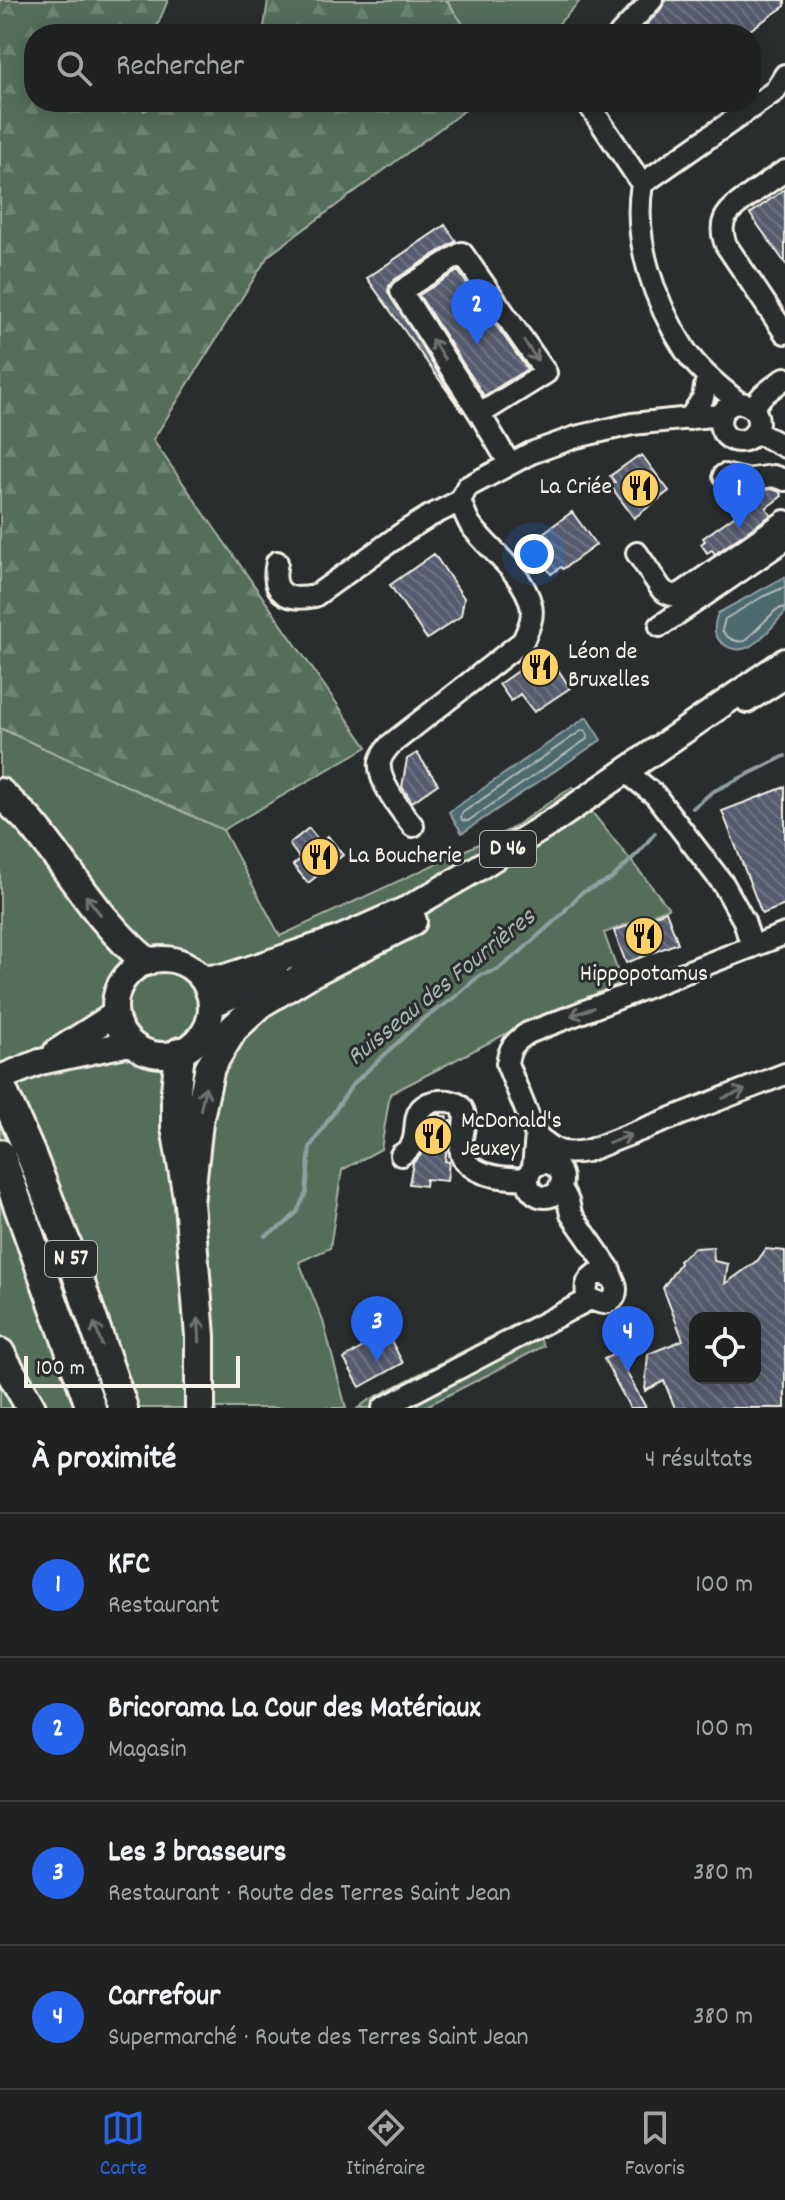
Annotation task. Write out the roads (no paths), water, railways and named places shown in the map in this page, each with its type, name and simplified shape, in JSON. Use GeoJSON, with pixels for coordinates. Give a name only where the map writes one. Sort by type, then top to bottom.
{"type":"FeatureCollection","features":[{"type":"Feature","properties":{"kind":"highway"},"geometry":{"type":"LineString","coordinates":[[0,793],[30,822],[126,944],[146,961]]}},
{"type":"Feature","properties":{"kind":"highway"},"geometry":{"type":"LineString","coordinates":[[189,1203],[198,1122],[210,1067],[233,1029],[262,1002],[312,972],[412,921]]}},
{"type":"Feature","properties":{"kind":"highway"},"geometry":{"type":"LineString","coordinates":[[180,1052],[176,1127],[189,1203],[200,1336],[200,1408]]}},
{"type":"Feature","properties":{"kind":"highway","name":"N 57"},"geometry":{"type":"LineString","coordinates":[[0,1085],[68,1248],[123,1408]]}},
{"type":"Feature","properties":{"kind":"highway","name":"N 57"},"geometry":{"type":"LineString","coordinates":[[0,1154],[91,1408]]}},
{"type":"Feature","properties":{"kind":"highway"},"geometry":{"type":"LineString","coordinates":[[0,1353],[31,1408]]}},
{"type":"Feature","properties":{"kind":"main road","name":"D 46"},"geometry":{"type":"LineString","coordinates":[[203,978],[225,977],[271,962],[341,938],[409,908],[555,820],[785,661]]}},
{"type":"Feature","properties":{"kind":"main road","name":"D 46"},"geometry":{"type":"LineString","coordinates":[[212,1005],[337,948],[412,921],[480,885],[785,676]]}},
{"type":"Feature","properties":{"kind":"main road"},"geometry":{"type":"LineString","coordinates":[[163,958],[180,961],[203,978],[212,1005],[210,1020],[204,1034],[194,1045],[163,1055],[146,1052],[123,1035],[115,1014],[115,1001],[118,988],[135,968],[146,961],[163,958]]}},
{"type":"Feature","properties":{"kind":"main road"},"geometry":{"type":"LineString","coordinates":[[40,1062],[115,1014]]}},
{"type":"Feature","properties":{"kind":"main road"},"geometry":{"type":"LineString","coordinates":[[0,1078],[40,1062],[130,1043]]}},
{"type":"Feature","properties":{"kind":"street"},"geometry":{"type":"LineString","coordinates":[[629,24],[652,0]]}},
{"type":"Feature","properties":{"kind":"street"},"geometry":{"type":"LineString","coordinates":[[761,101],[775,91],[785,75]]}},
{"type":"Feature","properties":{"kind":"street"},"geometry":{"type":"LineString","coordinates":[[594,112],[642,184],[639,202],[641,234],[657,294],[686,352],[731,414]]}},
{"type":"Feature","properties":{"kind":"street"},"geometry":{"type":"LineString","coordinates":[[642,184],[745,112]]}},
{"type":"Feature","properties":{"kind":"street"},"geometry":{"type":"LineString","coordinates":[[785,171],[729,210],[721,233],[785,333]]}},
{"type":"Feature","properties":{"kind":"street"},"geometry":{"type":"LineString","coordinates":[[480,414],[546,373],[462,253],[401,291],[509,463]]}},
{"type":"Feature","properties":{"kind":"street"},"geometry":{"type":"LineString","coordinates":[[683,420],[703,398],[703,375]]}},
{"type":"Feature","properties":{"kind":"street"},"geometry":{"type":"LineString","coordinates":[[277,562],[274,575],[276,587],[285,595],[300,599],[315,596],[404,532],[460,501],[467,487],[509,463],[576,437],[632,424],[731,414],[757,415],[756,432],[743,441],[735,441],[724,435],[731,414],[785,378]]}},
{"type":"Feature","properties":{"kind":"street"},"geometry":{"type":"LineString","coordinates":[[756,432],[785,447]]}},
{"type":"Feature","properties":{"kind":"street"},"geometry":{"type":"LineString","coordinates":[[724,475],[745,480],[773,476],[785,480]]}},
{"type":"Feature","properties":{"kind":"street"},"geometry":{"type":"LineString","coordinates":[[413,826],[382,778],[379,766],[381,757],[390,745],[523,641],[531,622],[531,605],[523,588],[505,562],[470,523],[460,501]]}},
{"type":"Feature","properties":{"kind":"street"},"geometry":{"type":"LineString","coordinates":[[637,553],[662,590],[676,596],[785,521]]}},
{"type":"Feature","properties":{"kind":"street"},"geometry":{"type":"LineString","coordinates":[[660,626],[785,540]]}},
{"type":"Feature","properties":{"kind":"street"},"geometry":{"type":"LineString","coordinates":[[635,779],[655,795],[724,885],[744,921],[752,947]]}},
{"type":"Feature","properties":{"kind":"street"},"geometry":{"type":"LineString","coordinates":[[785,934],[528,1033],[514,1041],[507,1064],[536,1135],[552,1149],[571,1153],[587,1151],[785,1074]]}},
{"type":"Feature","properties":{"kind":"street"},"geometry":{"type":"LineString","coordinates":[[383,1408],[590,1299],[604,1304],[613,1299],[616,1287],[602,1275],[610,1270],[556,1188],[559,1171],[551,1164],[541,1163],[530,1174],[496,1177],[469,1165],[461,1157],[459,1149],[466,1120],[458,1105],[449,1101],[426,1104],[417,1114],[412,1145],[401,1155]]}},
{"type":"Feature","properties":{"kind":"street"},"geometry":{"type":"LineString","coordinates":[[536,1135],[530,1174],[533,1192],[556,1188],[570,1166],[587,1151]]}},
{"type":"Feature","properties":{"kind":"water"},"geometry":{"type":"Polygon","coordinates":[[[785,577],[785,613],[757,642],[740,649],[731,648],[719,640],[715,629],[718,613],[785,577]]]}},
{"type":"Feature","properties":{"kind":"water"},"geometry":{"type":"Polygon","coordinates":[[[585,718],[601,740],[462,833],[449,812],[585,718]]]}},
{"type":"Feature","properties":{"kind":"waterway","name":"Ruisseau des Fourrières"},"geometry":{"type":"LineString","coordinates":[[693,808],[712,792],[785,756]]}},
{"type":"Feature","properties":{"kind":"waterway","name":"Ruisseau des Fourrières"},"geometry":{"type":"LineString","coordinates":[[265,1236],[297,1212],[306,1193],[310,1147],[353,1084],[422,1020],[480,975],[497,970],[520,952],[581,893],[611,879],[655,833]]}},
{"type":"Feature","properties":{"kind":"place","name":"Bricorama La Cour des Matériaux"},"geometry":{"type":"Point","coordinates":[477,345]}},
{"type":"Feature","properties":{"kind":"place","name":"La Criée"},"geometry":{"type":"Point","coordinates":[640,488]}},
{"type":"Feature","properties":{"kind":"place","name":"KFC"},"geometry":{"type":"Point","coordinates":[739,529]}},
{"type":"Feature","properties":{"kind":"place","name":"Léon de Bruxelles"},"geometry":{"type":"Point","coordinates":[540,667]}},
{"type":"Feature","properties":{"kind":"place","name":"La Boucherie"},"geometry":{"type":"Point","coordinates":[320,857]}},
{"type":"Feature","properties":{"kind":"place","name":"Hippopotamus"},"geometry":{"type":"Point","coordinates":[644,936]}},
{"type":"Feature","properties":{"kind":"place","name":"McDonald's Jeuxey"},"geometry":{"type":"Point","coordinates":[433,1136]}},
{"type":"Feature","properties":{"kind":"place","name":"Les 3 brasseurs"},"geometry":{"type":"Point","coordinates":[377,1362]}},
{"type":"Feature","properties":{"kind":"place","name":"Carrefour"},"geometry":{"type":"Point","coordinates":[628,1372]}}]}
